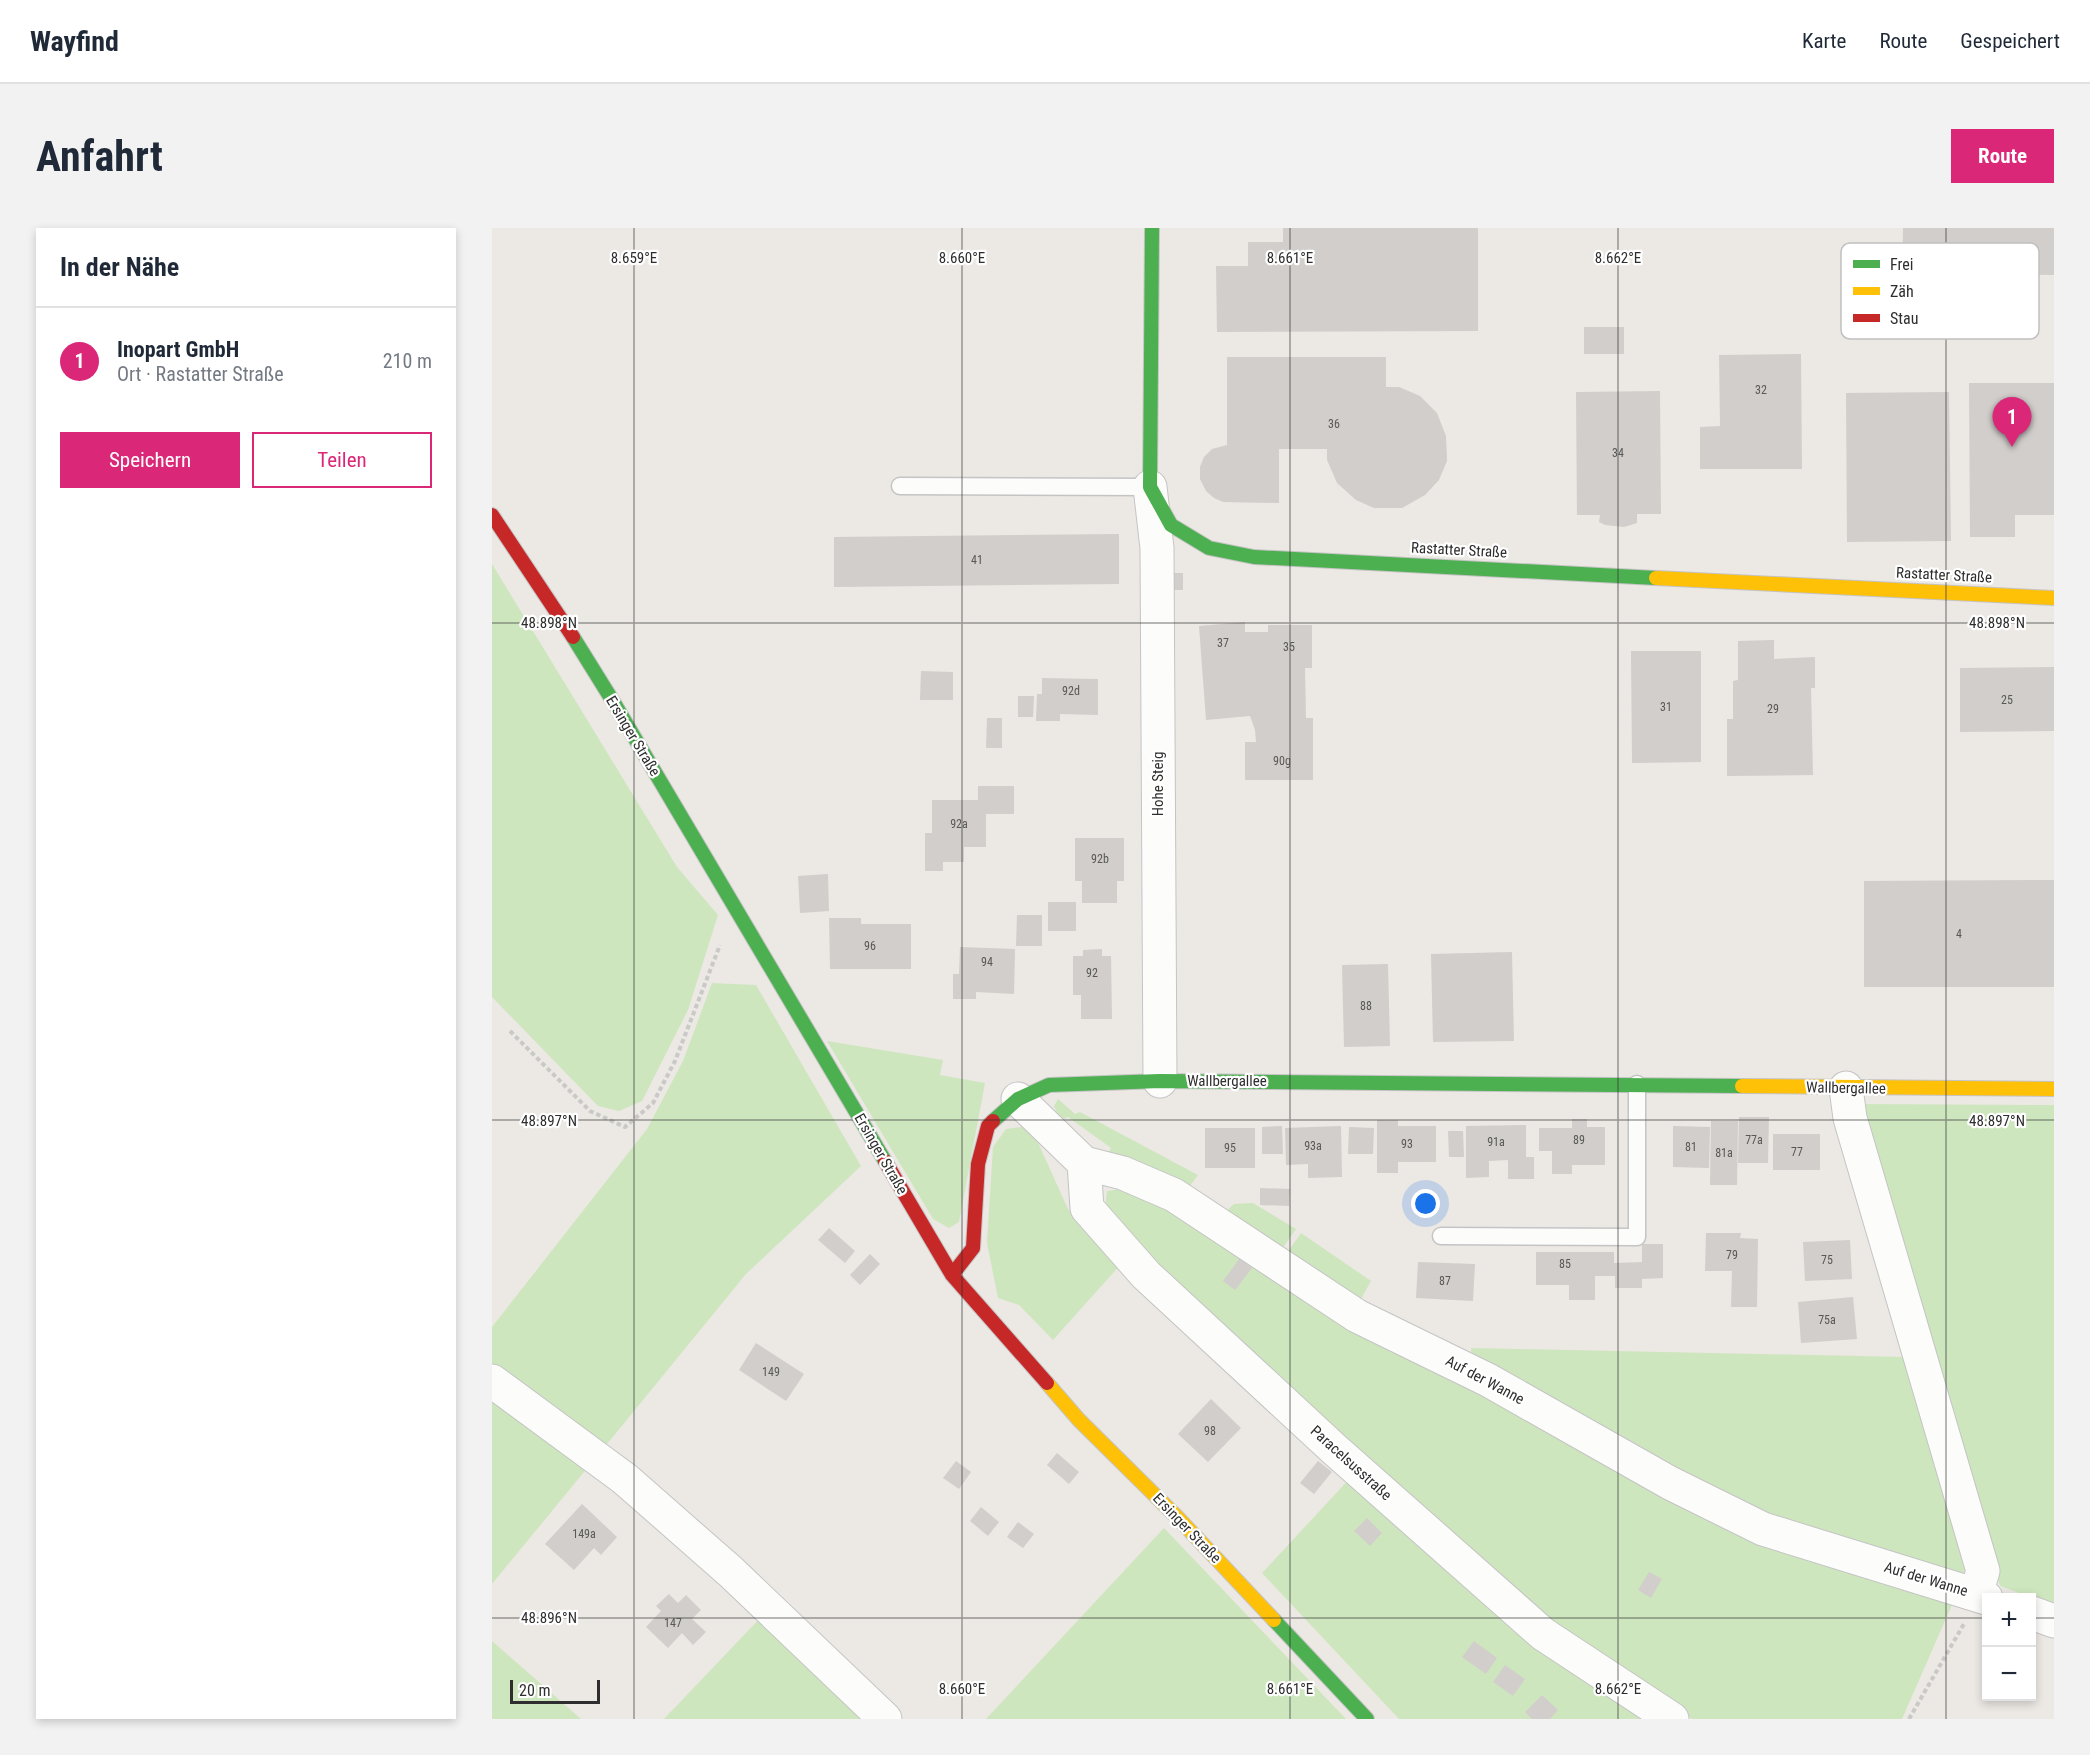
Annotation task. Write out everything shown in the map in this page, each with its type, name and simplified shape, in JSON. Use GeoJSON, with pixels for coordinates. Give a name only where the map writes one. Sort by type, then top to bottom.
{"type":"FeatureCollection","features":[{"type":"Feature","properties":{"kind":"street","name":"Rastatter Straße"},"geometry":{"type":"LineString","coordinates":[[1152,228],[1150,487],[1171,525],[1209,548],[1254,556],[2054,598]]}},
{"type":"Feature","properties":{"kind":"street","name":"Hohe Steig"},"geometry":{"type":"LineString","coordinates":[[1150,487],[1157,548],[1160,1081]]}},
{"type":"Feature","properties":{"kind":"street","name":"Ersinger Straße"},"geometry":{"type":"LineString","coordinates":[[492,515],[569,630],[952,1275],[1079,1420],[1179,1519],[1367,1719]]}},
{"type":"Feature","properties":{"kind":"street","name":"Wallbergallee"},"geometry":{"type":"LineString","coordinates":[[952,1275],[972,1248],[978,1164],[988,1126],[1018,1099],[1049,1085],[1160,1081],[2054,1089]]}},
{"type":"Feature","properties":{"kind":"street"},"geometry":{"type":"LineString","coordinates":[[1846,1088],[1850,1119],[1983,1571],[1977,1602]]}},
{"type":"Feature","properties":{"kind":"street","name":"Auf der Wanne"},"geometry":{"type":"LineString","coordinates":[[1018,1099],[1084,1163],[1123,1173],[1174,1195],[1357,1316],[1488,1380],[1670,1483],[1763,1529],[1977,1602]]}},
{"type":"Feature","properties":{"kind":"street","name":"Paracelsusstraße"},"geometry":{"type":"LineString","coordinates":[[1084,1163],[1087,1208],[1146,1275],[1334,1449],[1543,1634],[1672,1719]]}},
{"type":"Feature","properties":{"kind":"street"},"geometry":{"type":"LineString","coordinates":[[492,1381],[625,1479],[730,1572],[885,1719]]}},
{"type":"Feature","properties":{"kind":"street"},"geometry":{"type":"LineString","coordinates":[[2036,1615],[2054,1621]]}},
{"type":"Feature","properties":{"kind":"lane"},"geometry":{"type":"LineString","coordinates":[[900,486],[1150,487]]}},
{"type":"Feature","properties":{"kind":"lane"},"geometry":{"type":"LineString","coordinates":[[1441,1236],[1636,1237],[1638,1084]]}},
{"type":"Feature","properties":{"kind":"path"},"geometry":{"type":"LineString","coordinates":[[510,1031],[590,1111],[625,1127],[653,1103],[675,1061],[728,925],[741,917]]}},
{"type":"Feature","properties":{"kind":"path"},"geometry":{"type":"LineString","coordinates":[[1909,1719],[1977,1602]]}},
{"type":"Feature","properties":{"kind":"green space"},"geometry":{"type":"Polygon","coordinates":[[[492,564],[677,867],[718,915],[688,1010],[642,1101],[619,1111],[598,1106],[492,997],[492,564]]]}},
{"type":"Feature","properties":{"kind":"green space"},"geometry":{"type":"Polygon","coordinates":[[[712,983],[756,985],[861,1166],[746,1274],[603,1449],[492,1369],[492,1327],[647,1129],[683,1061],[712,983]]]}},
{"type":"Feature","properties":{"kind":"green space"},"geometry":{"type":"Polygon","coordinates":[[[827,1041],[943,1060],[940,1075],[985,1083],[959,1222],[949,1228],[933,1219],[827,1041]]]}},
{"type":"Feature","properties":{"kind":"green space"},"geometry":{"type":"Polygon","coordinates":[[[1058,1099],[1075,1114],[1080,1112],[1198,1175],[1187,1190],[1108,1154],[1111,1148],[1068,1117],[1064,1119],[1058,1116],[1054,1106],[1058,1099]]]}},
{"type":"Feature","properties":{"kind":"green space"},"geometry":{"type":"Polygon","coordinates":[[[1859,1104],[2054,1105],[2054,1606],[2036,1599],[2036,1593],[2019,1593],[2000,1586],[1859,1104]]]}},
{"type":"Feature","properties":{"kind":"green space"},"geometry":{"type":"Polygon","coordinates":[[[1021,1127],[1035,1136],[1068,1209],[1122,1263],[1053,1340],[1019,1305],[998,1298],[987,1243],[993,1147],[1006,1129],[1021,1127]]]}},
{"type":"Feature","properties":{"kind":"green space"},"geometry":{"type":"Polygon","coordinates":[[[1135,1187],[1470,1379],[1955,1598],[1902,1719],[1692,1719],[1541,1615],[1135,1251],[1105,1209],[1107,1191],[1135,1187]]]}},
{"type":"Feature","properties":{"kind":"green space"},"geometry":{"type":"Polygon","coordinates":[[[1253,1203],[1296,1229],[1280,1252],[1225,1212],[1234,1204],[1253,1203]]]}},
{"type":"Feature","properties":{"kind":"green space"},"geometry":{"type":"Polygon","coordinates":[[[1301,1233],[1371,1281],[1356,1308],[1285,1256],[1301,1233]]]}},
{"type":"Feature","properties":{"kind":"green space"},"geometry":{"type":"Polygon","coordinates":[[[1471,1348],[1906,1357],[1969,1569],[1951,1579],[1773,1524],[1472,1360],[1471,1348]]]}},
{"type":"Feature","properties":{"kind":"green space"},"geometry":{"type":"Polygon","coordinates":[[[492,1391],[593,1461],[492,1584],[492,1391]]]}},
{"type":"Feature","properties":{"kind":"green space"},"geometry":{"type":"Polygon","coordinates":[[[1353,1475],[1660,1719],[1399,1719],[1262,1573],[1353,1475]]]}},
{"type":"Feature","properties":{"kind":"green space"},"geometry":{"type":"Polygon","coordinates":[[[1164,1528],[1346,1719],[986,1719],[1164,1528]]]}},
{"type":"Feature","properties":{"kind":"green space"},"geometry":{"type":"Polygon","coordinates":[[[764,1614],[875,1719],[664,1719],[764,1614]]]}},
{"type":"Feature","properties":{"kind":"green space"},"geometry":{"type":"Polygon","coordinates":[[[492,1641],[581,1719],[492,1719],[492,1641]]]}},
{"type":"Feature","properties":{"kind":"building"},"geometry":{"type":"Polygon","coordinates":[[[1283,228],[1478,228],[1478,331],[1217,332],[1216,266],[1248,266],[1248,242],[1283,242],[1283,228]]]}},
{"type":"Feature","properties":{"kind":"building"},"geometry":{"type":"Polygon","coordinates":[[[1903,228],[2054,228],[2054,275],[2039,275],[2039,243],[1903,243],[1903,228]]]}},
{"type":"Feature","properties":{"kind":"building"},"geometry":{"type":"Polygon","coordinates":[[[1584,327],[1624,327],[1624,354],[1584,354],[1584,327]]]}},
{"type":"Feature","properties":{"kind":"building"},"geometry":{"type":"Polygon","coordinates":[[[1801,354],[1802,469],[1700,469],[1700,427],[1720,426],[1719,355],[1801,354]]]}},
{"type":"Feature","properties":{"kind":"building"},"geometry":{"type":"Polygon","coordinates":[[[1227,357],[1386,357],[1386,387],[1399,387],[1420,396],[1437,413],[1446,436],[1447,461],[1439,480],[1425,495],[1402,508],[1374,508],[1356,500],[1337,483],[1327,460],[1327,449],[1279,449],[1279,503],[1223,502],[1214,498],[1206,491],[1200,479],[1200,467],[1204,457],[1212,449],[1227,445],[1227,357]]]}},
{"type":"Feature","properties":{"kind":"building"},"geometry":{"type":"Polygon","coordinates":[[[1969,383],[2054,383],[2054,515],[2015,515],[2015,537],[1970,537],[1969,383]]]}},
{"type":"Feature","properties":{"kind":"building"},"geometry":{"type":"Polygon","coordinates":[[[1660,391],[1661,514],[1637,514],[1637,523],[1624,527],[1599,522],[1600,515],[1577,515],[1576,392],[1660,391]]]}},
{"type":"Feature","properties":{"kind":"building"},"geometry":{"type":"Polygon","coordinates":[[[1949,392],[1951,541],[1847,542],[1846,393],[1949,392]]]}},
{"type":"Feature","properties":{"kind":"building"},"geometry":{"type":"Polygon","coordinates":[[[1119,534],[1119,584],[834,587],[834,537],[1119,534]]]}},
{"type":"Feature","properties":{"kind":"building"},"geometry":{"type":"Polygon","coordinates":[[[1173,573],[1183,573],[1183,590],[1173,590],[1173,573]]]}},
{"type":"Feature","properties":{"kind":"building"},"geometry":{"type":"Polygon","coordinates":[[[1245,622],[1245,632],[1268,632],[1268,625],[1312,625],[1312,668],[1305,668],[1306,718],[1313,718],[1313,780],[1245,780],[1245,742],[1256,742],[1250,716],[1206,720],[1199,626],[1245,622]]]}},
{"type":"Feature","properties":{"kind":"building"},"geometry":{"type":"Polygon","coordinates":[[[1774,640],[1774,659],[1815,657],[1815,688],[1811,688],[1813,775],[1727,776],[1727,719],[1733,719],[1733,681],[1738,680],[1738,641],[1774,640]]]}},
{"type":"Feature","properties":{"kind":"building"},"geometry":{"type":"Polygon","coordinates":[[[1631,651],[1701,651],[1701,762],[1632,763],[1631,651]]]}},
{"type":"Feature","properties":{"kind":"building"},"geometry":{"type":"Polygon","coordinates":[[[2054,667],[2054,731],[1960,732],[1960,668],[2054,667]]]}},
{"type":"Feature","properties":{"kind":"building"},"geometry":{"type":"Polygon","coordinates":[[[921,671],[953,672],[953,700],[920,700],[921,671]]]}},
{"type":"Feature","properties":{"kind":"building"},"geometry":{"type":"Polygon","coordinates":[[[1042,678],[1098,679],[1098,715],[1060,714],[1060,721],[1036,721],[1037,694],[1042,694],[1042,678]]]}},
{"type":"Feature","properties":{"kind":"building"},"geometry":{"type":"Polygon","coordinates":[[[1018,696],[1034,696],[1033,717],[1018,717],[1018,696]]]}},
{"type":"Feature","properties":{"kind":"building"},"geometry":{"type":"Polygon","coordinates":[[[987,718],[1002,718],[1002,748],[986,748],[987,718]]]}},
{"type":"Feature","properties":{"kind":"building"},"geometry":{"type":"Polygon","coordinates":[[[978,786],[1014,786],[1014,814],[986,814],[986,847],[964,847],[964,862],[943,862],[943,871],[925,871],[925,833],[932,833],[932,800],[978,800],[978,786]]]}},
{"type":"Feature","properties":{"kind":"building"},"geometry":{"type":"Polygon","coordinates":[[[1075,838],[1124,838],[1124,881],[1117,881],[1117,903],[1082,903],[1082,881],[1075,881],[1075,838]]]}},
{"type":"Feature","properties":{"kind":"building"},"geometry":{"type":"Polygon","coordinates":[[[828,874],[829,911],[800,913],[798,876],[828,874]]]}},
{"type":"Feature","properties":{"kind":"building"},"geometry":{"type":"Polygon","coordinates":[[[2054,880],[2054,987],[1864,987],[1864,881],[2054,880]]]}},
{"type":"Feature","properties":{"kind":"building"},"geometry":{"type":"Polygon","coordinates":[[[1048,902],[1076,902],[1076,931],[1048,931],[1048,902]]]}},
{"type":"Feature","properties":{"kind":"building"},"geometry":{"type":"Polygon","coordinates":[[[1017,915],[1042,915],[1042,946],[1016,946],[1017,915]]]}},
{"type":"Feature","properties":{"kind":"building"},"geometry":{"type":"Polygon","coordinates":[[[829,918],[861,918],[861,924],[911,924],[911,969],[830,969],[829,918]]]}},
{"type":"Feature","properties":{"kind":"building"},"geometry":{"type":"Polygon","coordinates":[[[960,947],[1015,949],[1014,994],[976,992],[976,999],[953,999],[953,974],[959,974],[960,947]]]}},
{"type":"Feature","properties":{"kind":"building"},"geometry":{"type":"Polygon","coordinates":[[[1102,949],[1102,956],[1111,956],[1112,1019],[1081,1019],[1081,995],[1073,995],[1073,956],[1083,956],[1083,950],[1102,949]]]}},
{"type":"Feature","properties":{"kind":"building"},"geometry":{"type":"Polygon","coordinates":[[[1512,952],[1514,1041],[1433,1042],[1431,954],[1512,952]]]}},
{"type":"Feature","properties":{"kind":"building"},"geometry":{"type":"Polygon","coordinates":[[[1388,964],[1390,1046],[1344,1047],[1342,965],[1388,964]]]}},
{"type":"Feature","properties":{"kind":"building"},"geometry":{"type":"Polygon","coordinates":[[[1739,1117],[1769,1117],[1768,1163],[1738,1163],[1739,1117]]]}},
{"type":"Feature","properties":{"kind":"building"},"geometry":{"type":"Polygon","coordinates":[[[1572,1119],[1587,1119],[1587,1127],[1605,1127],[1605,1165],[1572,1165],[1572,1174],[1552,1174],[1552,1151],[1539,1151],[1539,1128],[1572,1128],[1572,1119]]]}},
{"type":"Feature","properties":{"kind":"building"},"geometry":{"type":"Polygon","coordinates":[[[1377,1120],[1398,1120],[1398,1126],[1436,1126],[1436,1162],[1398,1162],[1398,1173],[1377,1173],[1377,1120]]]}},
{"type":"Feature","properties":{"kind":"building"},"geometry":{"type":"Polygon","coordinates":[[[1711,1121],[1738,1121],[1737,1185],[1710,1185],[1711,1121]]]}},
{"type":"Feature","properties":{"kind":"building"},"geometry":{"type":"Polygon","coordinates":[[[1526,1125],[1526,1157],[1534,1157],[1534,1179],[1508,1179],[1508,1160],[1489,1161],[1489,1177],[1466,1178],[1466,1126],[1526,1125]]]}},
{"type":"Feature","properties":{"kind":"building"},"geometry":{"type":"Polygon","coordinates":[[[1282,1126],[1283,1154],[1262,1154],[1262,1127],[1282,1126]]]}},
{"type":"Feature","properties":{"kind":"building"},"geometry":{"type":"Polygon","coordinates":[[[1341,1126],[1342,1177],[1308,1178],[1308,1164],[1286,1165],[1285,1128],[1341,1126]]]}},
{"type":"Feature","properties":{"kind":"building"},"geometry":{"type":"Polygon","coordinates":[[[1673,1126],[1710,1127],[1709,1168],[1673,1167],[1673,1126]]]}},
{"type":"Feature","properties":{"kind":"building"},"geometry":{"type":"Polygon","coordinates":[[[1349,1127],[1374,1128],[1373,1154],[1348,1154],[1349,1127]]]}},
{"type":"Feature","properties":{"kind":"building"},"geometry":{"type":"Polygon","coordinates":[[[1205,1128],[1255,1128],[1255,1168],[1205,1168],[1205,1128]]]}},
{"type":"Feature","properties":{"kind":"building"},"geometry":{"type":"Polygon","coordinates":[[[1448,1131],[1463,1131],[1464,1157],[1449,1157],[1448,1131]]]}},
{"type":"Feature","properties":{"kind":"building"},"geometry":{"type":"Polygon","coordinates":[[[1773,1134],[1820,1134],[1820,1170],[1773,1170],[1773,1134]]]}},
{"type":"Feature","properties":{"kind":"building"},"geometry":{"type":"Polygon","coordinates":[[[1260,1188],[1290,1189],[1289,1206],[1260,1205],[1260,1188]]]}},
{"type":"Feature","properties":{"kind":"building"},"geometry":{"type":"Polygon","coordinates":[[[829,1228],[855,1251],[845,1263],[818,1240],[829,1228]]]}},
{"type":"Feature","properties":{"kind":"building"},"geometry":{"type":"Polygon","coordinates":[[[1706,1233],[1741,1233],[1740,1238],[1758,1239],[1757,1307],[1731,1307],[1732,1271],[1705,1271],[1706,1233]]]}},
{"type":"Feature","properties":{"kind":"building"},"geometry":{"type":"Polygon","coordinates":[[[1850,1240],[1852,1279],[1805,1281],[1803,1242],[1850,1240]]]}},
{"type":"Feature","properties":{"kind":"building"},"geometry":{"type":"Polygon","coordinates":[[[1642,1244],[1663,1244],[1663,1278],[1642,1279],[1642,1288],[1615,1288],[1615,1276],[1595,1276],[1595,1300],[1569,1300],[1569,1285],[1536,1285],[1536,1252],[1614,1252],[1614,1263],[1642,1262],[1642,1244]]]}},
{"type":"Feature","properties":{"kind":"building"},"geometry":{"type":"Polygon","coordinates":[[[870,1254],[880,1264],[860,1285],[850,1275],[870,1254]]]}},
{"type":"Feature","properties":{"kind":"building"},"geometry":{"type":"Polygon","coordinates":[[[1240,1258],[1252,1268],[1235,1290],[1223,1281],[1240,1258]]]}},
{"type":"Feature","properties":{"kind":"building"},"geometry":{"type":"Polygon","coordinates":[[[1418,1262],[1475,1264],[1473,1301],[1416,1298],[1418,1262]]]}},
{"type":"Feature","properties":{"kind":"building"},"geometry":{"type":"Polygon","coordinates":[[[1853,1297],[1857,1339],[1801,1343],[1798,1302],[1853,1297]]]}},
{"type":"Feature","properties":{"kind":"building"},"geometry":{"type":"Polygon","coordinates":[[[756,1343],[804,1374],[786,1401],[739,1370],[756,1343]]]}},
{"type":"Feature","properties":{"kind":"building"},"geometry":{"type":"Polygon","coordinates":[[[1211,1399],[1241,1428],[1208,1462],[1178,1434],[1211,1399]]]}},
{"type":"Feature","properties":{"kind":"building"},"geometry":{"type":"Polygon","coordinates":[[[1057,1453],[1079,1472],[1069,1484],[1047,1465],[1057,1453]]]}},
{"type":"Feature","properties":{"kind":"building"},"geometry":{"type":"Polygon","coordinates":[[[956,1461],[971,1472],[959,1489],[943,1478],[956,1461]]]}},
{"type":"Feature","properties":{"kind":"building"},"geometry":{"type":"Polygon","coordinates":[[[1318,1461],[1332,1472],[1314,1494],[1300,1483],[1318,1461]]]}},
{"type":"Feature","properties":{"kind":"building"},"geometry":{"type":"Polygon","coordinates":[[[582,1504],[617,1537],[601,1555],[594,1548],[574,1570],[545,1544],[582,1504]]]}},
{"type":"Feature","properties":{"kind":"building"},"geometry":{"type":"Polygon","coordinates":[[[981,1507],[999,1522],[988,1536],[970,1521],[981,1507]]]}},
{"type":"Feature","properties":{"kind":"building"},"geometry":{"type":"Polygon","coordinates":[[[1367,1518],[1382,1533],[1370,1546],[1354,1531],[1367,1518]]]}},
{"type":"Feature","properties":{"kind":"building"},"geometry":{"type":"Polygon","coordinates":[[[1018,1522],[1034,1534],[1023,1548],[1007,1537],[1018,1522]]]}},
{"type":"Feature","properties":{"kind":"building"},"geometry":{"type":"Polygon","coordinates":[[[1649,1572],[1662,1579],[1651,1598],[1638,1590],[1649,1572]]]}},
{"type":"Feature","properties":{"kind":"building"},"geometry":{"type":"Polygon","coordinates":[[[669,1594],[678,1603],[686,1595],[701,1610],[692,1619],[706,1632],[693,1645],[682,1633],[668,1648],[646,1627],[661,1611],[656,1606],[669,1594]]]}},
{"type":"Feature","properties":{"kind":"building"},"geometry":{"type":"Polygon","coordinates":[[[1474,1641],[1497,1658],[1486,1674],[1462,1657],[1474,1641]]]}},
{"type":"Feature","properties":{"kind":"building"},"geometry":{"type":"Polygon","coordinates":[[[1505,1665],[1525,1679],[1513,1696],[1493,1682],[1505,1665]]]}},
{"type":"Feature","properties":{"kind":"building"},"geometry":{"type":"Polygon","coordinates":[[[1542,1695],[1558,1710],[1550,1719],[1532,1719],[1525,1712],[1542,1695]]]}},
{"type":"Feature","properties":{"kind":"traffic: fast"},"geometry":{"type":"LineString","coordinates":[[1152,228],[1150,487],[1171,525],[1209,548],[1254,557],[1656,578]]}},
{"type":"Feature","properties":{"kind":"traffic: fast"},"geometry":{"type":"LineString","coordinates":[[573,637],[885,1161]]}},
{"type":"Feature","properties":{"kind":"traffic: fast"},"geometry":{"type":"LineString","coordinates":[[993,1121],[1018,1099],[1049,1085],[1160,1081],[1742,1086]]}},
{"type":"Feature","properties":{"kind":"traffic: fast"},"geometry":{"type":"LineString","coordinates":[[1274,1620],[1367,1719]]}},
{"type":"Feature","properties":{"kind":"traffic: slow"},"geometry":{"type":"LineString","coordinates":[[1656,578],[2054,598]]}},
{"type":"Feature","properties":{"kind":"traffic: slow"},"geometry":{"type":"LineString","coordinates":[[1742,1086],[2054,1089]]}},
{"type":"Feature","properties":{"kind":"traffic: slow"},"geometry":{"type":"LineString","coordinates":[[1047,1383],[1079,1420],[1179,1519],[1274,1620]]}},
{"type":"Feature","properties":{"kind":"traffic: jam"},"geometry":{"type":"LineString","coordinates":[[492,515],[573,637]]}},
{"type":"Feature","properties":{"kind":"traffic: jam"},"geometry":{"type":"LineString","coordinates":[[952,1275],[973,1248],[978,1164],[988,1126],[993,1121]]}},
{"type":"Feature","properties":{"kind":"traffic: jam"},"geometry":{"type":"LineString","coordinates":[[885,1161],[952,1275],[1047,1383]]}},
{"type":"Feature","properties":{"kind":"place","name":"Inopart GmbH"},"geometry":{"type":"Point","coordinates":[2012,447]}}]}
